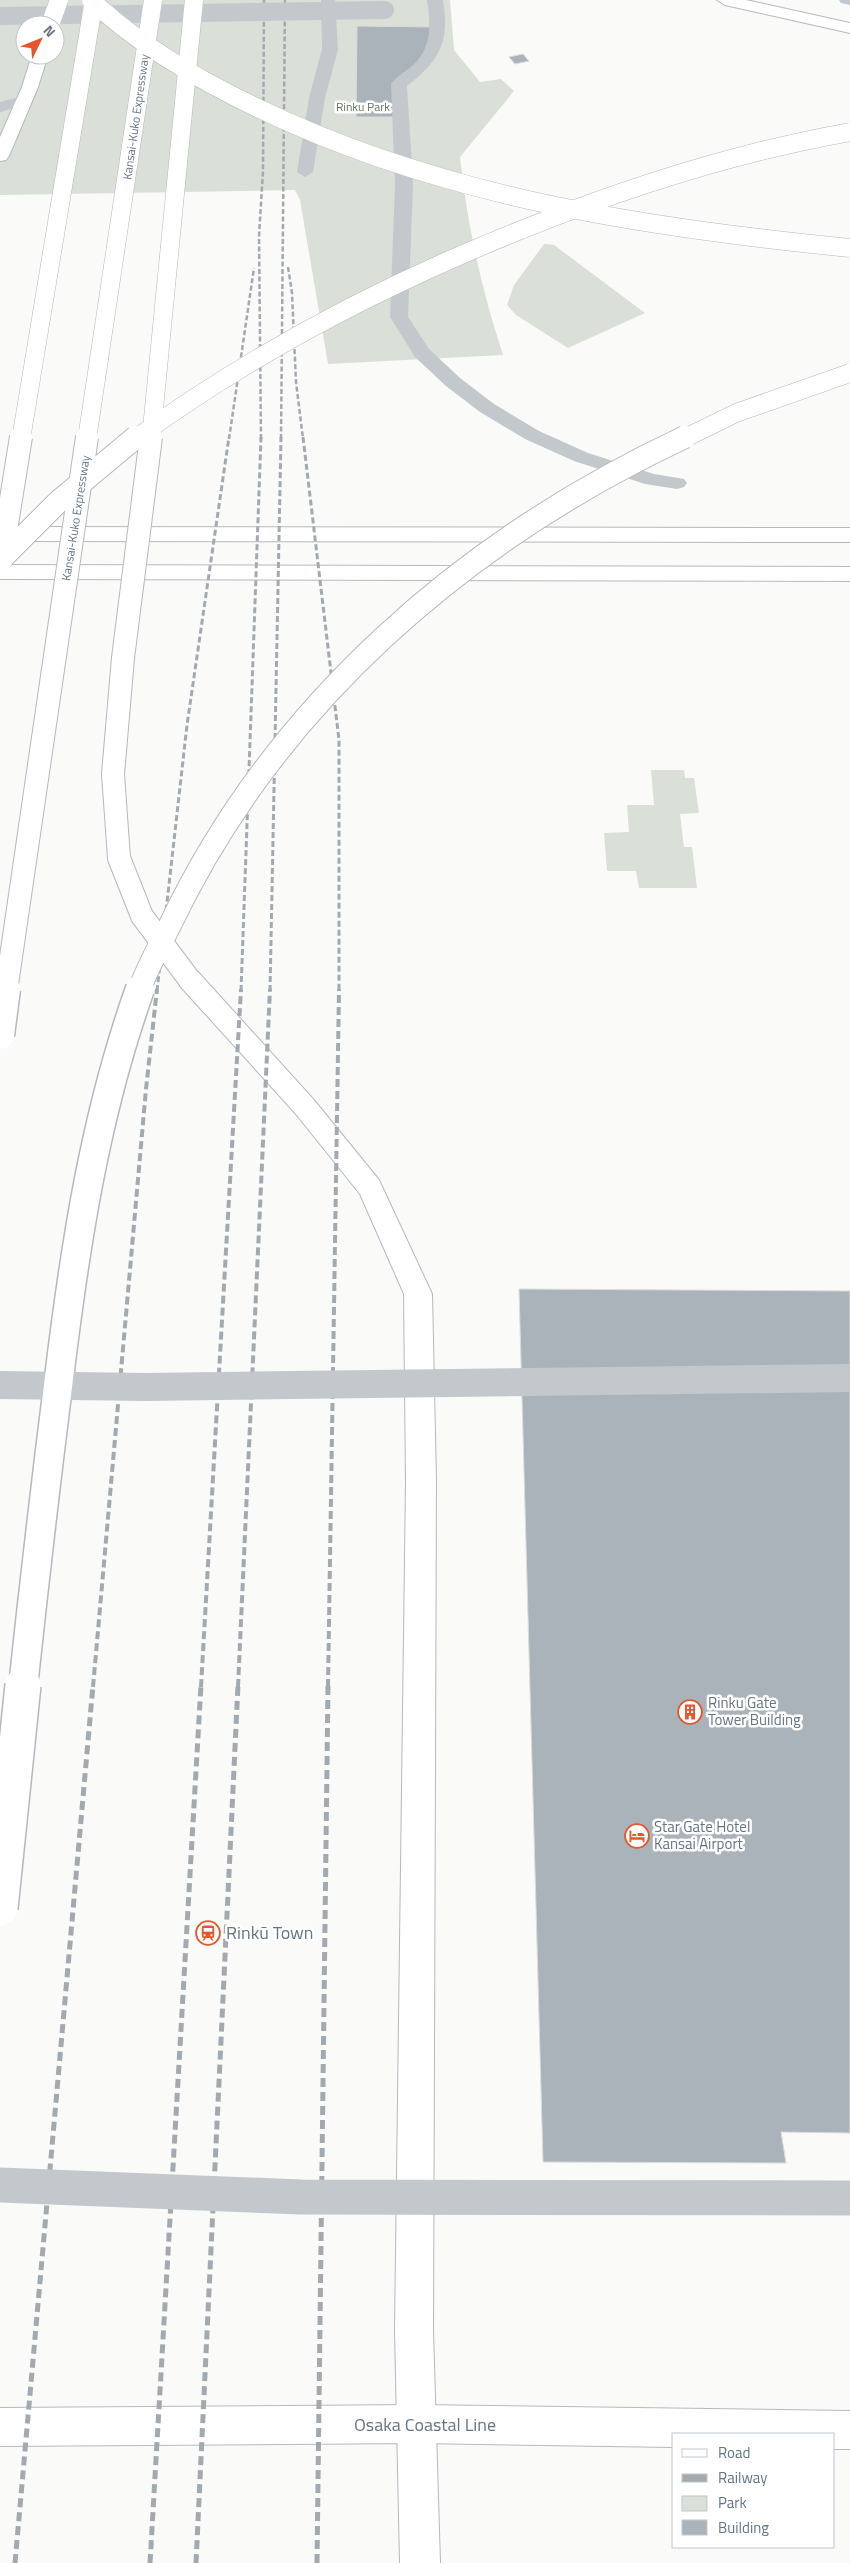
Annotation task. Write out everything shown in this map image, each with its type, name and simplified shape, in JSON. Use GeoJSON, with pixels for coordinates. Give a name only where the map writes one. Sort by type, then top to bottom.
{"type":"FeatureCollection","features":[{"type":"Feature","properties":{"kind":"main road"},"geometry":{"type":"LineString","coordinates":[[53,15],[58,0]]}},
{"type":"Feature","properties":{"kind":"main road"},"geometry":{"type":"LineString","coordinates":[[93,0],[117,26],[154,52],[261,112],[343,147],[419,173],[594,216],[715,235],[850,248]]}},
{"type":"Feature","properties":{"kind":"main road"},"geometry":{"type":"LineString","coordinates":[[0,565],[93,0]]}},
{"type":"Feature","properties":{"kind":"main road","name":"Kansai-Kuko Expressway"},"geometry":{"type":"LineString","coordinates":[[0,1035],[32,802],[153,0]]}},
{"type":"Feature","properties":{"kind":"main road"},"geometry":{"type":"LineString","coordinates":[[194,0],[146,487],[123,658],[113,774],[119,858],[142,916],[189,979],[305,1107],[370,1188],[418,1294],[421,1481],[414,2330],[418,2424],[420,2563]]}},
{"type":"Feature","properties":{"kind":"main road"},"geometry":{"type":"LineString","coordinates":[[725,0],[850,28]]}},
{"type":"Feature","properties":{"kind":"main road"},"geometry":{"type":"LineString","coordinates":[[0,156],[30,87],[37,65]]}},
{"type":"Feature","properties":{"kind":"main road"},"geometry":{"type":"LineString","coordinates":[[0,560],[61,498],[123,448],[185,403],[264,353],[379,291],[525,228],[670,175],[752,153],[850,132]]}},
{"type":"Feature","properties":{"kind":"main road"},"geometry":{"type":"LineString","coordinates":[[0,1908],[51,1432],[76,1238],[109,1096],[141,986],[186,886],[233,808],[297,724],[369,648],[438,586],[523,525],[606,474],[692,430],[787,392],[850,373]]}},
{"type":"Feature","properties":{"kind":"main road"},"geometry":{"type":"LineString","coordinates":[[0,534],[850,535]]}},
{"type":"Feature","properties":{"kind":"main road"},"geometry":{"type":"LineString","coordinates":[[0,572],[850,574]]}},
{"type":"Feature","properties":{"kind":"main road","name":"Osaka Coastal Line"},"geometry":{"type":"LineString","coordinates":[[0,2427],[418,2424],[850,2430]]}},
{"type":"Feature","properties":{"kind":"street"},"geometry":{"type":"LineString","coordinates":[[0,16],[384,10],[385,0]]}},
{"type":"Feature","properties":{"kind":"street"},"geometry":{"type":"LineString","coordinates":[[435,0],[436,42],[433,53],[422,67],[400,84],[404,185],[399,317],[422,353],[453,382],[487,408],[524,430],[581,457],[652,480],[677,483]]}},
{"type":"Feature","properties":{"kind":"street"},"geometry":{"type":"LineString","coordinates":[[0,1385],[146,1387],[850,1378]]}},
{"type":"Feature","properties":{"kind":"street"},"geometry":{"type":"LineString","coordinates":[[0,2185],[301,2197],[850,2198]]}},
{"type":"Feature","properties":{"kind":"lane"},"geometry":{"type":"LineString","coordinates":[[305,172],[317,98],[330,49],[328,0]]}},
{"type":"Feature","properties":{"kind":"green space","name":"Rinku Park"},"geometry":{"type":"Polygon","coordinates":[[[0,0],[450,0],[454,50],[480,82],[501,79],[514,91],[460,157],[476,258],[488,307],[503,355],[328,364],[300,200],[295,190],[0,195],[0,0]]]}},
{"type":"Feature","properties":{"kind":"green space"},"geometry":{"type":"Polygon","coordinates":[[[544,244],[554,245],[645,313],[568,348],[516,315],[507,305],[514,285],[544,244]]]}},
{"type":"Feature","properties":{"kind":"green space"},"geometry":{"type":"Polygon","coordinates":[[[651,770],[684,770],[685,778],[694,778],[699,813],[680,814],[684,847],[692,847],[697,888],[639,888],[636,871],[607,871],[604,833],[629,832],[627,805],[654,805],[651,770]]]}},
{"type":"Feature","properties":{"kind":"building"},"geometry":{"type":"Polygon","coordinates":[[[357,26],[434,27],[420,66],[393,82],[396,117],[356,117],[357,26]]]}},
{"type":"Feature","properties":{"kind":"building"},"geometry":{"type":"Polygon","coordinates":[[[523,54],[529,61],[515,64],[509,57],[523,54]]]}},
{"type":"Feature","properties":{"kind":"building","name":"Rinku Gate Tower Building"},"geometry":{"type":"Polygon","coordinates":[[[519,1289],[850,1291],[850,2133],[781,2132],[786,2163],[543,2162],[519,1289]]]}},
{"type":"Feature","properties":{"kind":"railway"},"geometry":{"type":"LineString","coordinates":[[261,437],[259,236],[263,171],[264,0]]}},
{"type":"Feature","properties":{"kind":"railway"},"geometry":{"type":"LineString","coordinates":[[281,439],[285,0]]}},
{"type":"Feature","properties":{"kind":"railway"},"geometry":{"type":"LineString","coordinates":[[288,267],[292,293],[296,382],[303,439]]}},
{"type":"Feature","properties":{"kind":"railway"},"geometry":{"type":"LineString","coordinates":[[229,439],[254,268]]}},
{"type":"Feature","properties":{"kind":"railway"},"geometry":{"type":"LineString","coordinates":[[157,991],[187,725],[229,437]]}},
{"type":"Feature","properties":{"kind":"railway"},"geometry":{"type":"LineString","coordinates":[[241,991],[261,437]]}},
{"type":"Feature","properties":{"kind":"railway"},"geometry":{"type":"LineString","coordinates":[[270,991],[281,437]]}},
{"type":"Feature","properties":{"kind":"railway"},"geometry":{"type":"LineString","coordinates":[[303,437],[339,740],[339,989]]}},
{"type":"Feature","properties":{"kind":"railway"},"geometry":{"type":"LineString","coordinates":[[93,1687],[146,1089],[157,989]]}},
{"type":"Feature","properties":{"kind":"railway"},"geometry":{"type":"LineString","coordinates":[[201,1687],[241,989]]}},
{"type":"Feature","properties":{"kind":"railway"},"geometry":{"type":"LineString","coordinates":[[238,1687],[270,989]]}},
{"type":"Feature","properties":{"kind":"railway"},"geometry":{"type":"LineString","coordinates":[[328,1687],[339,989]]}},
{"type":"Feature","properties":{"kind":"railway"},"geometry":{"type":"LineString","coordinates":[[15,2563],[93,1685]]}},
{"type":"Feature","properties":{"kind":"railway"},"geometry":{"type":"LineString","coordinates":[[150,2563],[201,1685]]}},
{"type":"Feature","properties":{"kind":"railway"},"geometry":{"type":"LineString","coordinates":[[196,2563],[238,1685]]}},
{"type":"Feature","properties":{"kind":"railway"},"geometry":{"type":"LineString","coordinates":[[317,2563],[328,1685]]}},
{"type":"Feature","properties":{"kind":"place","name":"Rinku Gate Tower Building"},"geometry":{"type":"Point","coordinates":[690,1712]}},
{"type":"Feature","properties":{"kind":"place","name":"Star Gate Hotel Kansai Airport"},"geometry":{"type":"Point","coordinates":[637,1836]}},
{"type":"Feature","properties":{"kind":"place","name":"Rinkū Town"},"geometry":{"type":"Point","coordinates":[208,1933]}}]}
